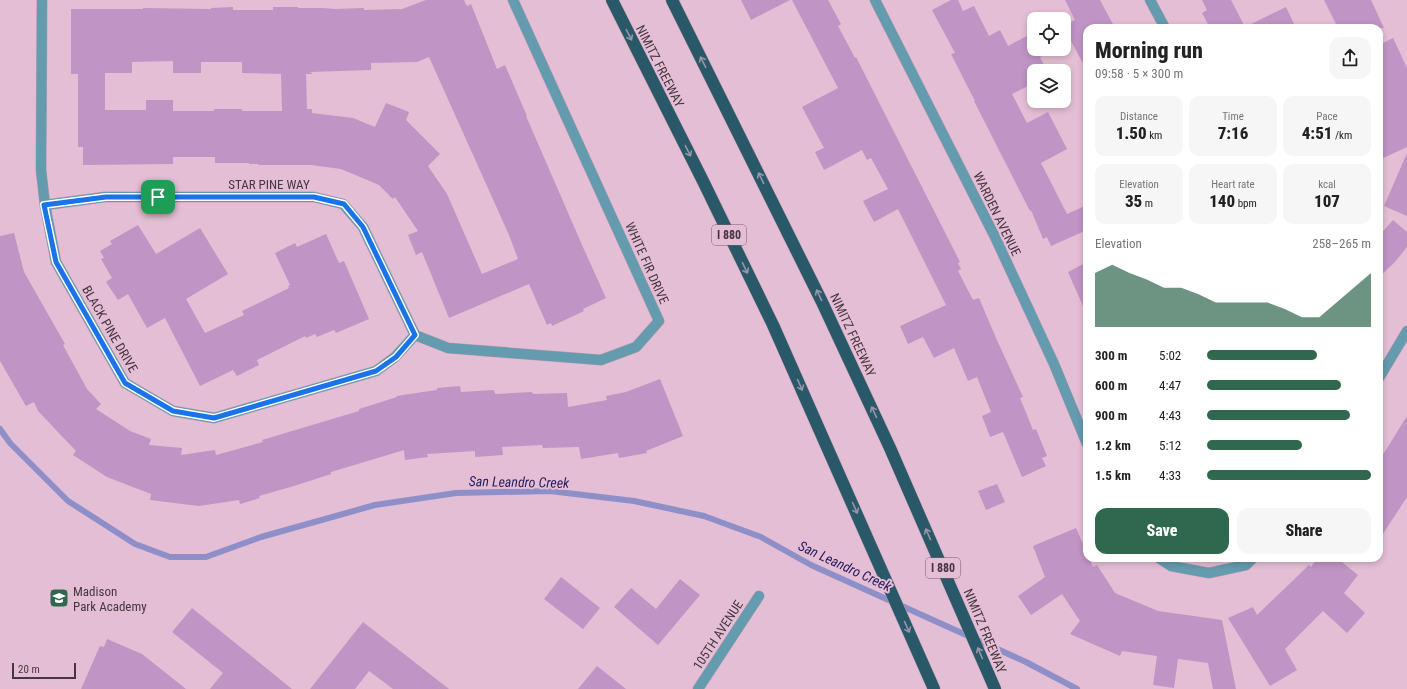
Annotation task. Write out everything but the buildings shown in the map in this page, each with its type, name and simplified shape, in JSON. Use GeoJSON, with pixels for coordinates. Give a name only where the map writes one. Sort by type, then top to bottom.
{"type":"FeatureCollection","features":[{"type":"Feature","properties":{"kind":"highway","name":"NIMITZ FREEWAY"},"geometry":{"type":"LineString","coordinates":[[612,0],[770,318],[934,689]]}},
{"type":"Feature","properties":{"kind":"highway","name":"NIMITZ FREEWAY"},"geometry":{"type":"LineString","coordinates":[[672,0],[822,302],[890,448],[995,689]]}},
{"type":"Feature","properties":{"kind":"street","name":"BLACK PINE DRIVE"},"geometry":{"type":"LineString","coordinates":[[42,0],[41,170],[44,205],[56,262],[125,383],[173,411],[214,418],[376,371],[396,357],[415,335]]}},
{"type":"Feature","properties":{"kind":"street","name":"WHITE FIR DRIVE"},"geometry":{"type":"LineString","coordinates":[[415,335],[448,348],[601,360],[636,347],[659,322],[514,0]]}},
{"type":"Feature","properties":{"kind":"street","name":"WARDEN AVENUE"},"geometry":{"type":"LineString","coordinates":[[875,0],[1005,258],[1054,364],[1083,434]]}},
{"type":"Feature","properties":{"kind":"street"},"geometry":{"type":"LineString","coordinates":[[1150,0],[1163,24]]}},
{"type":"Feature","properties":{"kind":"street","name":"STAR PINE WAY"},"geometry":{"type":"LineString","coordinates":[[44,205],[106,197],[314,197],[344,204],[363,227],[415,335]]}},
{"type":"Feature","properties":{"kind":"street"},"geometry":{"type":"LineString","coordinates":[[1383,371],[1407,331]]}},
{"type":"Feature","properties":{"kind":"street"},"geometry":{"type":"LineString","coordinates":[[1165,562],[1171,566],[1209,573],[1246,564],[1248,562]]}},
{"type":"Feature","properties":{"kind":"street","name":"105TH AVENUE"},"geometry":{"type":"LineString","coordinates":[[698,689],[759,596]]}},
{"type":"Feature","properties":{"kind":"waterway","name":"San Leandro Creek"},"geometry":{"type":"LineString","coordinates":[[0,429],[10,443],[68,501],[135,544],[170,557],[206,557],[261,537],[375,505],[456,493],[550,491],[634,501],[704,516],[761,537],[811,565],[1026,662],[1077,689]]}},
{"type":"Feature","properties":{"kind":"place","name":"Madison Park Academy"},"geometry":{"type":"Point","coordinates":[59,598]}},
{"type":"Feature","properties":{"kind":"route"},"geometry":{"type":"LineString","coordinates":[[106,197],[158,197],[314,197],[344,204],[363,227],[415,335],[396,357],[376,371],[214,418],[173,411],[125,383],[56,262],[44,205],[106,197]]}}]}
